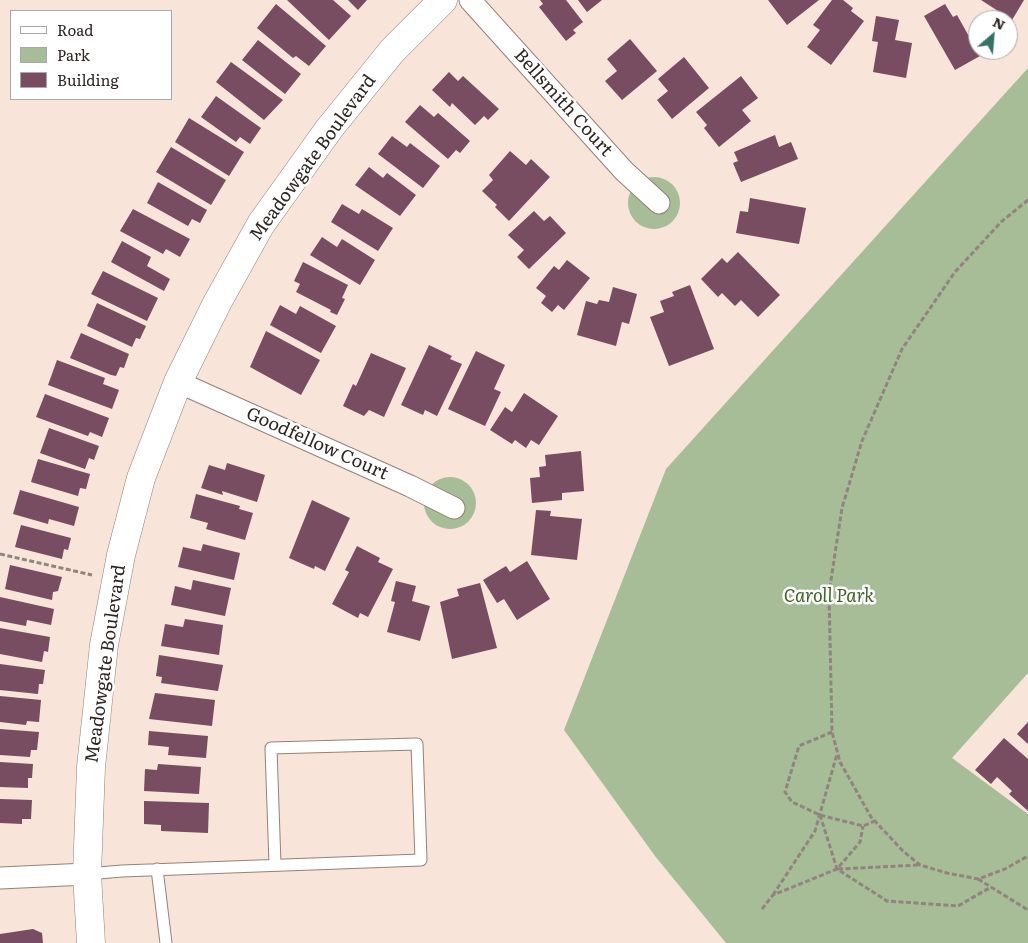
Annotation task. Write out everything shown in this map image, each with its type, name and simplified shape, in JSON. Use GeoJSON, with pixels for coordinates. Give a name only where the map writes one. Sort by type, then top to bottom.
{"type":"FeatureCollection","features":[{"type":"Feature","properties":{"kind":"street","name":"Meadowgate Boulevard"},"geometry":{"type":"LineString","coordinates":[[91,943],[87,874],[91,767],[104,646],[121,555],[141,478],[178,382],[261,224],[329,129],[392,51],[443,0]]}},
{"type":"Feature","properties":{"kind":"street","name":"Bellsmith Court"},"geometry":{"type":"LineString","coordinates":[[470,0],[624,170],[659,203]]}},
{"type":"Feature","properties":{"kind":"street","name":"Goodfellow Court"},"geometry":{"type":"LineString","coordinates":[[178,382],[454,508]]}},
{"type":"Feature","properties":{"kind":"street"},"geometry":{"type":"LineString","coordinates":[[0,878],[87,874]]}},
{"type":"Feature","properties":{"kind":"lane"},"geometry":{"type":"LineString","coordinates":[[87,874],[421,860],[417,744],[271,748],[275,865]]}},
{"type":"Feature","properties":{"kind":"lane"},"geometry":{"type":"LineString","coordinates":[[157,870],[166,943]]}},
{"type":"Feature","properties":{"kind":"path"},"geometry":{"type":"LineString","coordinates":[[920,865],[903,851],[874,821],[840,762],[832,732],[830,593],[842,508],[862,441],[907,341],[955,272],[1001,222],[1028,200]]}},
{"type":"Feature","properties":{"kind":"path"},"geometry":{"type":"LineString","coordinates":[[0,554],[93,575]]}},
{"type":"Feature","properties":{"kind":"path"},"geometry":{"type":"LineString","coordinates":[[832,732],[799,746],[785,792],[792,802],[820,815],[863,826],[874,821]]}},
{"type":"Feature","properties":{"kind":"path"},"geometry":{"type":"LineString","coordinates":[[762,909],[815,831],[837,752]]}},
{"type":"Feature","properties":{"kind":"path"},"geometry":{"type":"LineString","coordinates":[[820,815],[837,869],[887,901],[958,906],[991,887]]}},
{"type":"Feature","properties":{"kind":"path"},"geometry":{"type":"LineString","coordinates":[[837,869],[860,842],[863,826]]}},
{"type":"Feature","properties":{"kind":"path"},"geometry":{"type":"LineString","coordinates":[[978,879],[1028,856]]}},
{"type":"Feature","properties":{"kind":"path"},"geometry":{"type":"LineString","coordinates":[[773,895],[837,869],[920,865],[978,879],[1028,910]]}},
{"type":"Feature","properties":{"kind":"green space","name":"Caroll Park"},"geometry":{"type":"Polygon","coordinates":[[[1028,68],[1028,673],[952,758],[1028,814],[1028,943],[726,943],[655,856],[564,730],[666,469],[1028,68]]]}},
{"type":"Feature","properties":{"kind":"green space"},"geometry":{"type":"Polygon","coordinates":[[[649,177],[659,177],[673,184],[680,198],[680,208],[673,222],[659,229],[649,229],[639,225],[632,218],[628,208],[628,198],[632,188],[639,181],[649,177]]]}},
{"type":"Feature","properties":{"kind":"green space"},"geometry":{"type":"Polygon","coordinates":[[[445,477],[455,477],[464,481],[472,489],[476,503],[472,517],[464,525],[455,529],[445,529],[436,525],[428,517],[424,508],[424,498],[428,489],[436,481],[445,477]]]}},
{"type":"Feature","properties":{"kind":"building"},"geometry":{"type":"Polygon","coordinates":[[[287,0],[333,0],[351,16],[329,40],[287,0]]]}},
{"type":"Feature","properties":{"kind":"building"},"geometry":{"type":"Polygon","coordinates":[[[348,0],[367,0],[358,10],[348,0]]]}},
{"type":"Feature","properties":{"kind":"building"},"geometry":{"type":"Polygon","coordinates":[[[540,0],[566,0],[583,22],[573,30],[576,33],[566,41],[539,7],[543,4],[540,0]]]}},
{"type":"Feature","properties":{"kind":"building"},"geometry":{"type":"Polygon","coordinates":[[[578,0],[602,0],[587,12],[578,0]]]}},
{"type":"Feature","properties":{"kind":"building"},"geometry":{"type":"Polygon","coordinates":[[[768,0],[819,0],[787,25],[768,0]]]}},
{"type":"Feature","properties":{"kind":"building"},"geometry":{"type":"Polygon","coordinates":[[[832,0],[843,0],[853,8],[851,11],[864,21],[831,65],[807,47],[820,30],[813,25],[832,0]]]}},
{"type":"Feature","properties":{"kind":"building"},"geometry":{"type":"Polygon","coordinates":[[[981,0],[1024,0],[1018,10],[996,10],[981,0]]]}},
{"type":"Feature","properties":{"kind":"building"},"geometry":{"type":"Polygon","coordinates":[[[276,4],[326,46],[309,66],[296,56],[293,58],[257,28],[276,4]]]}},
{"type":"Feature","properties":{"kind":"building"},"geometry":{"type":"Polygon","coordinates":[[[945,4],[953,17],[957,15],[968,35],[968,60],[973,60],[955,70],[924,16],[945,4]]]}},
{"type":"Feature","properties":{"kind":"building"},"geometry":{"type":"Polygon","coordinates":[[[876,16],[899,20],[895,40],[912,43],[906,78],[873,72],[878,42],[872,41],[876,16]]]}},
{"type":"Feature","properties":{"kind":"building"},"geometry":{"type":"Polygon","coordinates":[[[630,39],[657,71],[622,100],[605,81],[617,71],[607,59],[630,39]]]}},
{"type":"Feature","properties":{"kind":"building"},"geometry":{"type":"Polygon","coordinates":[[[258,40],[301,74],[285,94],[242,60],[258,40]]]}},
{"type":"Feature","properties":{"kind":"building"},"geometry":{"type":"Polygon","coordinates":[[[684,57],[709,88],[672,119],[657,100],[668,91],[658,79],[684,57]]]}},
{"type":"Feature","properties":{"kind":"building"},"geometry":{"type":"Polygon","coordinates":[[[231,62],[283,100],[264,120],[216,82],[231,62]]]}},
{"type":"Feature","properties":{"kind":"building"},"geometry":{"type":"Polygon","coordinates":[[[449,72],[458,81],[463,76],[499,109],[488,120],[484,116],[475,125],[452,103],[450,107],[432,90],[449,72]]]}},
{"type":"Feature","properties":{"kind":"building"},"geometry":{"type":"Polygon","coordinates":[[[741,76],[758,98],[742,110],[751,121],[719,147],[704,128],[707,125],[696,112],[741,76]]]}},
{"type":"Feature","properties":{"kind":"building"},"geometry":{"type":"Polygon","coordinates":[[[216,96],[261,128],[250,144],[240,137],[236,142],[201,117],[216,96]]]}},
{"type":"Feature","properties":{"kind":"building"},"geometry":{"type":"Polygon","coordinates":[[[420,105],[434,117],[438,113],[470,141],[460,153],[456,150],[448,159],[405,122],[420,105]]]}},
{"type":"Feature","properties":{"kind":"building"},"geometry":{"type":"Polygon","coordinates":[[[189,118],[244,152],[229,176],[175,142],[189,118]]]}},
{"type":"Feature","properties":{"kind":"building"},"geometry":{"type":"Polygon","coordinates":[[[775,135],[779,147],[791,142],[798,159],[741,182],[733,163],[738,161],[734,152],[775,135]]]}},
{"type":"Feature","properties":{"kind":"building"},"geometry":{"type":"Polygon","coordinates":[[[392,136],[407,147],[410,143],[440,166],[423,188],[378,154],[392,136]]]}},
{"type":"Feature","properties":{"kind":"building"},"geometry":{"type":"Polygon","coordinates":[[[171,147],[226,180],[211,205],[156,172],[171,147]]]}},
{"type":"Feature","properties":{"kind":"building"},"geometry":{"type":"Polygon","coordinates":[[[510,151],[526,165],[531,159],[550,177],[509,221],[495,207],[497,205],[482,191],[493,180],[489,175],[510,151]]]}},
{"type":"Feature","properties":{"kind":"building"},"geometry":{"type":"Polygon","coordinates":[[[369,167],[383,178],[387,173],[416,195],[400,216],[355,185],[369,167]]]}},
{"type":"Feature","properties":{"kind":"building"},"geometry":{"type":"Polygon","coordinates":[[[158,182],[207,210],[200,223],[192,219],[188,226],[147,203],[158,182]]]}},
{"type":"Feature","properties":{"kind":"building"},"geometry":{"type":"Polygon","coordinates":[[[750,198],[806,208],[799,244],[736,233],[740,211],[748,212],[750,198]]]}},
{"type":"Feature","properties":{"kind":"building"},"geometry":{"type":"Polygon","coordinates":[[[342,204],[359,214],[362,209],[393,228],[378,251],[331,222],[342,204]]]}},
{"type":"Feature","properties":{"kind":"building"},"geometry":{"type":"Polygon","coordinates":[[[133,209],[190,239],[180,257],[166,249],[163,254],[120,231],[133,209]]]}},
{"type":"Feature","properties":{"kind":"building"},"geometry":{"type":"Polygon","coordinates":[[[534,211],[544,221],[550,216],[566,233],[529,269],[517,257],[524,250],[508,235],[534,211]]]}},
{"type":"Feature","properties":{"kind":"building"},"geometry":{"type":"Polygon","coordinates":[[[322,237],[337,247],[342,239],[375,260],[360,285],[310,255],[322,237]]]}},
{"type":"Feature","properties":{"kind":"building"},"geometry":{"type":"Polygon","coordinates":[[[122,241],[151,257],[147,266],[170,279],[164,291],[111,262],[122,241]]]}},
{"type":"Feature","properties":{"kind":"building"},"geometry":{"type":"Polygon","coordinates":[[[738,252],[780,295],[758,317],[741,300],[735,306],[722,293],[718,297],[701,279],[722,258],[727,263],[738,252]]]}},
{"type":"Feature","properties":{"kind":"building"},"geometry":{"type":"Polygon","coordinates":[[[567,260],[590,278],[564,310],[558,305],[552,312],[541,303],[546,296],[536,288],[554,266],[559,270],[567,260]]]}},
{"type":"Feature","properties":{"kind":"building"},"geometry":{"type":"Polygon","coordinates":[[[303,262],[348,285],[342,298],[345,299],[337,315],[296,292],[300,284],[294,281],[303,262]]]}},
{"type":"Feature","properties":{"kind":"building"},"geometry":{"type":"Polygon","coordinates":[[[103,271],[158,298],[147,321],[91,294],[103,271]]]}},
{"type":"Feature","properties":{"kind":"building"},"geometry":{"type":"Polygon","coordinates":[[[690,285],[714,349],[669,366],[650,317],[664,312],[660,301],[674,296],[672,292],[690,285]]]}},
{"type":"Feature","properties":{"kind":"building"},"geometry":{"type":"Polygon","coordinates":[[[613,287],[637,294],[629,324],[622,322],[616,346],[577,335],[586,301],[597,304],[599,300],[609,302],[613,287]]]}},
{"type":"Feature","properties":{"kind":"building"},"geometry":{"type":"Polygon","coordinates":[[[97,303],[146,326],[140,339],[136,338],[132,347],[87,326],[97,303]]]}},
{"type":"Feature","properties":{"kind":"building"},"geometry":{"type":"Polygon","coordinates":[[[280,305],[296,314],[300,306],[336,326],[321,353],[270,325],[280,305]]]}},
{"type":"Feature","properties":{"kind":"building"},"geometry":{"type":"Polygon","coordinates":[[[266,331],[320,360],[301,395],[250,367],[266,331]]]}},
{"type":"Feature","properties":{"kind":"building"},"geometry":{"type":"Polygon","coordinates":[[[81,333],[129,354],[124,368],[120,367],[116,376],[70,358],[81,333]]]}},
{"type":"Feature","properties":{"kind":"building"},"geometry":{"type":"Polygon","coordinates":[[[429,345],[452,356],[450,359],[462,364],[437,416],[425,410],[423,415],[401,405],[429,345]]]}},
{"type":"Feature","properties":{"kind":"building"},"geometry":{"type":"Polygon","coordinates":[[[476,351],[505,365],[494,389],[501,392],[485,426],[448,409],[476,351]]]}},
{"type":"Feature","properties":{"kind":"building"},"geometry":{"type":"Polygon","coordinates":[[[371,353],[406,368],[384,417],[369,410],[364,416],[343,406],[353,384],[356,386],[371,353]]]}},
{"type":"Feature","properties":{"kind":"building"},"geometry":{"type":"Polygon","coordinates":[[[57,360],[105,378],[103,384],[119,390],[112,409],[48,385],[57,360]]]}},
{"type":"Feature","properties":{"kind":"building"},"geometry":{"type":"Polygon","coordinates":[[[524,393],[558,416],[539,445],[531,440],[526,448],[515,440],[512,444],[490,430],[505,407],[512,412],[524,393]]]}},
{"type":"Feature","properties":{"kind":"building"},"geometry":{"type":"Polygon","coordinates":[[[45,394],[109,418],[102,437],[90,432],[88,436],[36,417],[45,394]]]}},
{"type":"Feature","properties":{"kind":"building"},"geometry":{"type":"Polygon","coordinates":[[[49,428],[99,446],[94,460],[89,458],[85,469],[40,453],[49,428]]]}},
{"type":"Feature","properties":{"kind":"building"},"geometry":{"type":"Polygon","coordinates":[[[581,451],[584,491],[562,493],[562,500],[532,503],[530,478],[540,477],[539,467],[546,466],[545,455],[581,451]]]}},
{"type":"Feature","properties":{"kind":"building"},"geometry":{"type":"Polygon","coordinates":[[[38,459],[90,474],[86,489],[80,488],[78,496],[31,482],[38,459]]]}},
{"type":"Feature","properties":{"kind":"building"},"geometry":{"type":"Polygon","coordinates":[[[227,463],[265,475],[257,502],[222,491],[223,495],[201,488],[209,465],[225,470],[227,463]]]}},
{"type":"Feature","properties":{"kind":"building"},"geometry":{"type":"Polygon","coordinates":[[[20,490],[79,507],[74,526],[49,519],[48,524],[13,514],[20,490]]]}},
{"type":"Feature","properties":{"kind":"building"},"geometry":{"type":"Polygon","coordinates":[[[196,494],[240,506],[239,509],[253,513],[245,540],[206,529],[208,523],[190,518],[196,494]]]}},
{"type":"Feature","properties":{"kind":"building"},"geometry":{"type":"Polygon","coordinates":[[[312,500],[350,518],[325,571],[315,566],[314,569],[289,558],[312,500]]]}},
{"type":"Feature","properties":{"kind":"building"},"geometry":{"type":"Polygon","coordinates":[[[536,510],[551,511],[550,516],[582,519],[577,560],[531,555],[536,510]]]}},
{"type":"Feature","properties":{"kind":"building"},"geometry":{"type":"Polygon","coordinates":[[[21,525],[71,538],[68,550],[64,549],[62,559],[15,547],[21,525]]]}},
{"type":"Feature","properties":{"kind":"building"},"geometry":{"type":"Polygon","coordinates":[[[203,544],[240,553],[234,580],[178,567],[183,547],[201,551],[203,544]]]}},
{"type":"Feature","properties":{"kind":"building"},"geometry":{"type":"Polygon","coordinates":[[[357,546],[380,558],[378,562],[393,569],[368,617],[360,613],[358,618],[332,604],[349,572],[345,570],[357,546]]]}},
{"type":"Feature","properties":{"kind":"building"},"geometry":{"type":"Polygon","coordinates":[[[527,561],[550,599],[517,620],[504,599],[497,603],[483,580],[506,566],[510,572],[527,561]]]}},
{"type":"Feature","properties":{"kind":"building"},"geometry":{"type":"Polygon","coordinates":[[[10,565],[62,577],[58,591],[53,592],[52,600],[5,589],[10,565]]]}},
{"type":"Feature","properties":{"kind":"building"},"geometry":{"type":"Polygon","coordinates":[[[193,580],[231,588],[225,616],[171,605],[175,586],[191,590],[193,580]]]}},
{"type":"Feature","properties":{"kind":"building"},"geometry":{"type":"Polygon","coordinates":[[[396,581],[416,586],[412,601],[430,606],[420,641],[387,632],[395,602],[391,601],[396,581]]]}},
{"type":"Feature","properties":{"kind":"building"},"geometry":{"type":"Polygon","coordinates":[[[480,583],[497,648],[452,659],[440,602],[459,596],[457,589],[480,583]]]}},
{"type":"Feature","properties":{"kind":"building"},"geometry":{"type":"Polygon","coordinates":[[[0,597],[54,609],[51,625],[27,620],[26,626],[0,621],[0,597]]]}},
{"type":"Feature","properties":{"kind":"building"},"geometry":{"type":"Polygon","coordinates":[[[185,619],[223,625],[219,655],[161,646],[165,624],[183,627],[185,619]]]}},
{"type":"Feature","properties":{"kind":"building"},"geometry":{"type":"Polygon","coordinates":[[[0,628],[50,637],[48,652],[44,651],[42,662],[0,654],[0,628]]]}},
{"type":"Feature","properties":{"kind":"building"},"geometry":{"type":"Polygon","coordinates":[[[159,655],[223,665],[218,691],[161,683],[162,677],[156,676],[159,655]]]}},
{"type":"Feature","properties":{"kind":"building"},"geometry":{"type":"Polygon","coordinates":[[[0,664],[45,670],[43,684],[39,684],[38,694],[0,690],[0,664]]]}},
{"type":"Feature","properties":{"kind":"building"},"geometry":{"type":"Polygon","coordinates":[[[155,693],[215,700],[212,726],[149,719],[155,693]]]}},
{"type":"Feature","properties":{"kind":"building"},"geometry":{"type":"Polygon","coordinates":[[[0,696],[41,700],[39,722],[27,721],[26,725],[0,722],[0,696]]]}},
{"type":"Feature","properties":{"kind":"building"},"geometry":{"type":"Polygon","coordinates":[[[1028,722],[1028,744],[1017,734],[1028,722]]]}},
{"type":"Feature","properties":{"kind":"building"},"geometry":{"type":"Polygon","coordinates":[[[0,729],[39,732],[37,750],[31,750],[30,757],[0,755],[0,729]]]}},
{"type":"Feature","properties":{"kind":"building"},"geometry":{"type":"Polygon","coordinates":[[[149,731],[208,736],[206,758],[168,755],[169,747],[148,745],[149,731]]]}},
{"type":"Feature","properties":{"kind":"building"},"geometry":{"type":"Polygon","coordinates":[[[1004,738],[1028,759],[1028,811],[1009,794],[1012,791],[997,777],[991,784],[975,770],[1004,738]]]}},
{"type":"Feature","properties":{"kind":"building"},"geometry":{"type":"Polygon","coordinates":[[[0,762],[33,764],[32,778],[28,778],[28,788],[0,787],[0,762]]]}},
{"type":"Feature","properties":{"kind":"building"},"geometry":{"type":"Polygon","coordinates":[[[158,764],[201,767],[199,794],[144,791],[145,769],[157,770],[158,764]]]}},
{"type":"Feature","properties":{"kind":"building"},"geometry":{"type":"Polygon","coordinates":[[[0,799],[32,800],[31,819],[22,819],[22,824],[0,823],[0,799]]]}},
{"type":"Feature","properties":{"kind":"building"},"geometry":{"type":"Polygon","coordinates":[[[144,801],[209,803],[208,833],[161,831],[161,825],[144,824],[144,801]]]}},
{"type":"Feature","properties":{"kind":"building"},"geometry":{"type":"Polygon","coordinates":[[[33,929],[42,933],[43,943],[0,943],[0,934],[33,929]]]}}]}
